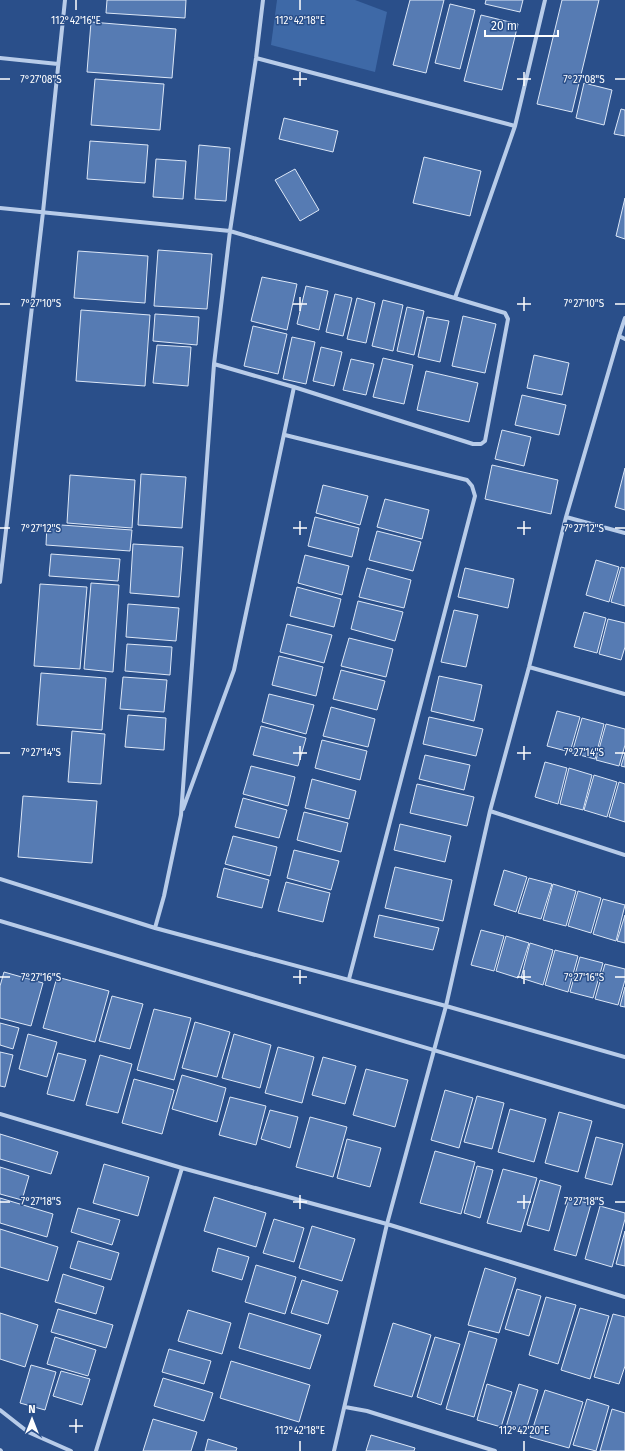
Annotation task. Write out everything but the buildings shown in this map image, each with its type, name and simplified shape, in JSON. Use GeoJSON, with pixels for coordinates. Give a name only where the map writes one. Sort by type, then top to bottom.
{"type":"FeatureCollection","features":[{"type":"Feature","properties":{"kind":"street"},"geometry":{"type":"LineString","coordinates":[[0,582],[65,0]]}},
{"type":"Feature","properties":{"kind":"street"},"geometry":{"type":"LineString","coordinates":[[155,928],[164,896],[181,815],[214,364],[230,231],[256,58],[263,0]]}},
{"type":"Feature","properties":{"kind":"street"},"geometry":{"type":"LineString","coordinates":[[455,298],[515,126],[545,0]]}},
{"type":"Feature","properties":{"kind":"street"},"geometry":{"type":"LineString","coordinates":[[0,58],[58,64]]}},
{"type":"Feature","properties":{"kind":"street"},"geometry":{"type":"LineString","coordinates":[[256,58],[515,126]]}},
{"type":"Feature","properties":{"kind":"street"},"geometry":{"type":"LineString","coordinates":[[0,208],[230,231],[505,313],[508,320],[485,441],[481,444],[473,444],[294,387],[214,364]]}},
{"type":"Feature","properties":{"kind":"street"},"geometry":{"type":"LineString","coordinates":[[334,1451],[387,1224],[446,1006],[490,811],[529,667],[566,517],[618,336],[625,318]]}},
{"type":"Feature","properties":{"kind":"street"},"geometry":{"type":"LineString","coordinates":[[618,336],[625,339]]}},
{"type":"Feature","properties":{"kind":"street"},"geometry":{"type":"LineString","coordinates":[[181,815],[234,670],[294,387]]}},
{"type":"Feature","properties":{"kind":"street"},"geometry":{"type":"LineString","coordinates":[[284,435],[467,480],[472,486],[474,496],[349,979]]}},
{"type":"Feature","properties":{"kind":"street"},"geometry":{"type":"LineString","coordinates":[[566,517],[625,533]]}},
{"type":"Feature","properties":{"kind":"street"},"geometry":{"type":"LineString","coordinates":[[529,667],[625,694]]}},
{"type":"Feature","properties":{"kind":"street"},"geometry":{"type":"LineString","coordinates":[[490,811],[625,855]]}},
{"type":"Feature","properties":{"kind":"street"},"geometry":{"type":"LineString","coordinates":[[0,879],[155,928],[349,979],[625,1057]]}},
{"type":"Feature","properties":{"kind":"street"},"geometry":{"type":"LineString","coordinates":[[0,921],[625,1106]]}},
{"type":"Feature","properties":{"kind":"street"},"geometry":{"type":"LineString","coordinates":[[0,1114],[182,1168],[387,1224],[625,1297]]}},
{"type":"Feature","properties":{"kind":"street"},"geometry":{"type":"LineString","coordinates":[[96,1451],[182,1168]]}},
{"type":"Feature","properties":{"kind":"street"},"geometry":{"type":"LineString","coordinates":[[345,1407],[367,1411],[495,1451]]}},
{"type":"Feature","properties":{"kind":"street"},"geometry":{"type":"LineString","coordinates":[[0,1410],[28,1432],[71,1451]]}},
{"type":"Feature","properties":{"kind":"shaded area"},"geometry":{"type":"Polygon","coordinates":[[[277,0],[355,0],[387,12],[375,72],[271,45],[277,0]]]}}]}
